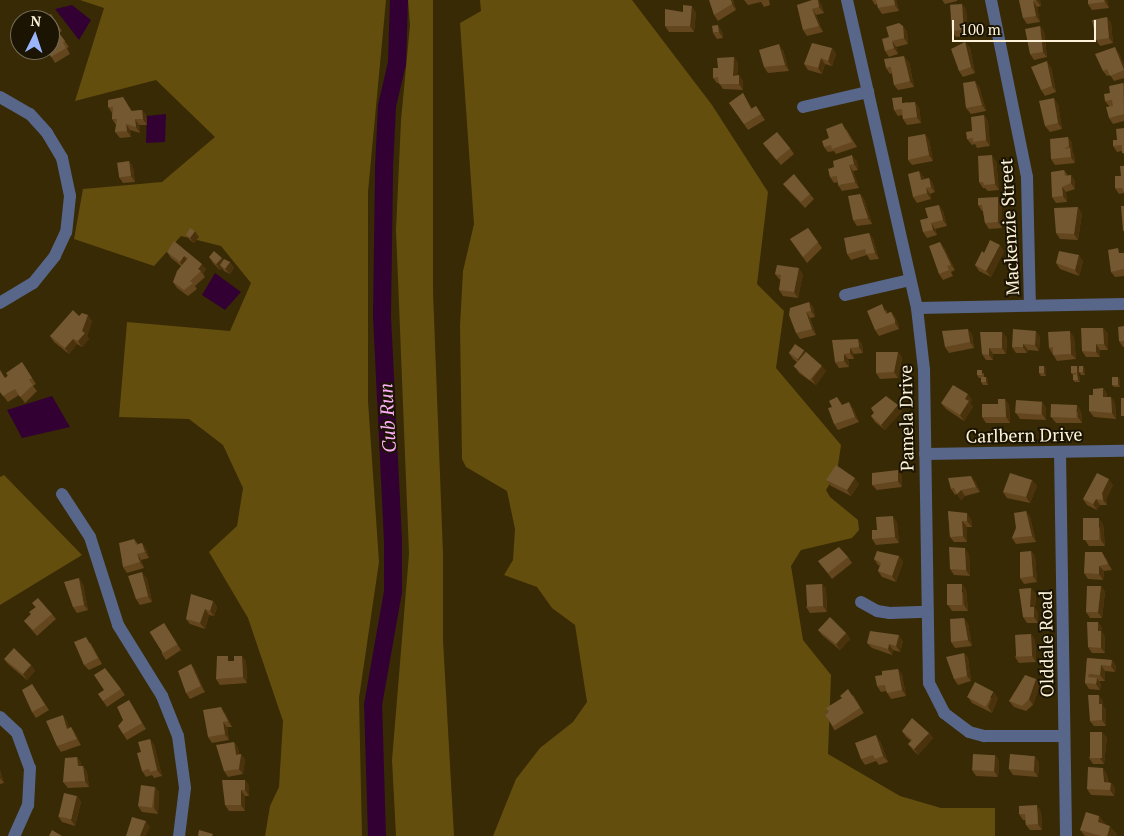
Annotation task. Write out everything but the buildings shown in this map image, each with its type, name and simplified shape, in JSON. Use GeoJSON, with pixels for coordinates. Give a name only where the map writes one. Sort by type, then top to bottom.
{"type":"FeatureCollection","features":[{"type":"Feature","properties":{"kind":"street","name":"Pamela Drive"},"geometry":{"type":"LineString","coordinates":[[847,0],[917,308],[924,369],[926,612],[929,683],[935,699],[952,721],[984,736],[1064,736]]}},
{"type":"Feature","properties":{"kind":"street","name":"Mackenzie Street"},"geometry":{"type":"LineString","coordinates":[[991,0],[1013,98],[1027,177],[1030,305]]}},
{"type":"Feature","properties":{"kind":"street"},"geometry":{"type":"LineString","coordinates":[[803,106],[868,92]]}},
{"type":"Feature","properties":{"kind":"street"},"geometry":{"type":"LineString","coordinates":[[0,96],[30,114],[47,133],[62,158],[70,196],[68,224],[55,256],[32,283],[0,303]]}},
{"type":"Feature","properties":{"kind":"street"},"geometry":{"type":"LineString","coordinates":[[845,295],[910,280]]}},
{"type":"Feature","properties":{"kind":"street"},"geometry":{"type":"LineString","coordinates":[[917,308],[1124,304]]}},
{"type":"Feature","properties":{"kind":"street","name":"Olddale Road"},"geometry":{"type":"LineString","coordinates":[[1060,452],[1066,836]]}},
{"type":"Feature","properties":{"kind":"street","name":"Carlbern Drive"},"geometry":{"type":"LineString","coordinates":[[925,454],[1124,452]]}},
{"type":"Feature","properties":{"kind":"street"},"geometry":{"type":"LineString","coordinates":[[62,494],[90,537],[118,626],[162,696],[178,736],[185,788],[179,836]]}},
{"type":"Feature","properties":{"kind":"street"},"geometry":{"type":"LineString","coordinates":[[862,602],[877,611],[890,613],[926,612]]}},
{"type":"Feature","properties":{"kind":"street"},"geometry":{"type":"LineString","coordinates":[[0,717],[17,733],[30,768],[28,805],[14,836]]}},
{"type":"Feature","properties":{"kind":"shaded area"},"geometry":{"type":"Polygon","coordinates":[[[80,0],[386,0],[368,192],[368,401],[379,562],[359,698],[362,836],[265,836],[270,806],[279,787],[283,721],[248,618],[209,552],[237,526],[243,488],[223,445],[189,419],[119,417],[127,322],[230,331],[251,283],[221,246],[181,236],[154,266],[74,239],[83,189],[162,182],[215,137],[156,80],[75,101],[104,8],[80,0]]]}},
{"type":"Feature","properties":{"kind":"shaded area"},"geometry":{"type":"Polygon","coordinates":[[[408,0],[433,0],[433,292],[443,553],[443,640],[454,836],[396,836],[392,760],[409,554],[396,230],[401,120],[410,25],[408,0]]]}},
{"type":"Feature","properties":{"kind":"shaded area"},"geometry":{"type":"Polygon","coordinates":[[[480,0],[632,0],[712,105],[768,192],[757,284],[784,311],[776,368],[841,445],[837,472],[826,490],[830,497],[858,520],[859,530],[852,538],[801,550],[791,566],[803,640],[831,675],[828,754],[900,796],[941,808],[995,808],[995,836],[493,836],[516,779],[540,748],[573,722],[587,702],[575,625],[552,608],[537,587],[504,575],[513,560],[515,529],[507,491],[466,467],[462,459],[460,326],[463,271],[474,224],[460,23],[481,11],[480,0]]]}},
{"type":"Feature","properties":{"kind":"shaded area"},"geometry":{"type":"Polygon","coordinates":[[[72,5],[91,20],[79,40],[60,15],[60,10],[55,9],[72,5]]]}},
{"type":"Feature","properties":{"kind":"shaded area"},"geometry":{"type":"Polygon","coordinates":[[[166,114],[165,142],[146,143],[147,116],[166,114]]]}},
{"type":"Feature","properties":{"kind":"shaded area"},"geometry":{"type":"Polygon","coordinates":[[[215,273],[241,292],[225,310],[202,295],[215,273]]]}},
{"type":"Feature","properties":{"kind":"shaded area"},"geometry":{"type":"Polygon","coordinates":[[[52,396],[70,427],[22,438],[7,410],[52,396]]]}},
{"type":"Feature","properties":{"kind":"shaded area"},"geometry":{"type":"Polygon","coordinates":[[[4,475],[82,555],[0,605],[0,477],[4,475]]]}},
{"type":"Feature","properties":{"kind":"waterway","name":"Cub Run"},"geometry":{"type":"LineString","coordinates":[[377,836],[373,705],[393,591],[393,541],[382,316],[384,168],[387,106],[397,63],[399,0]]}}]}
